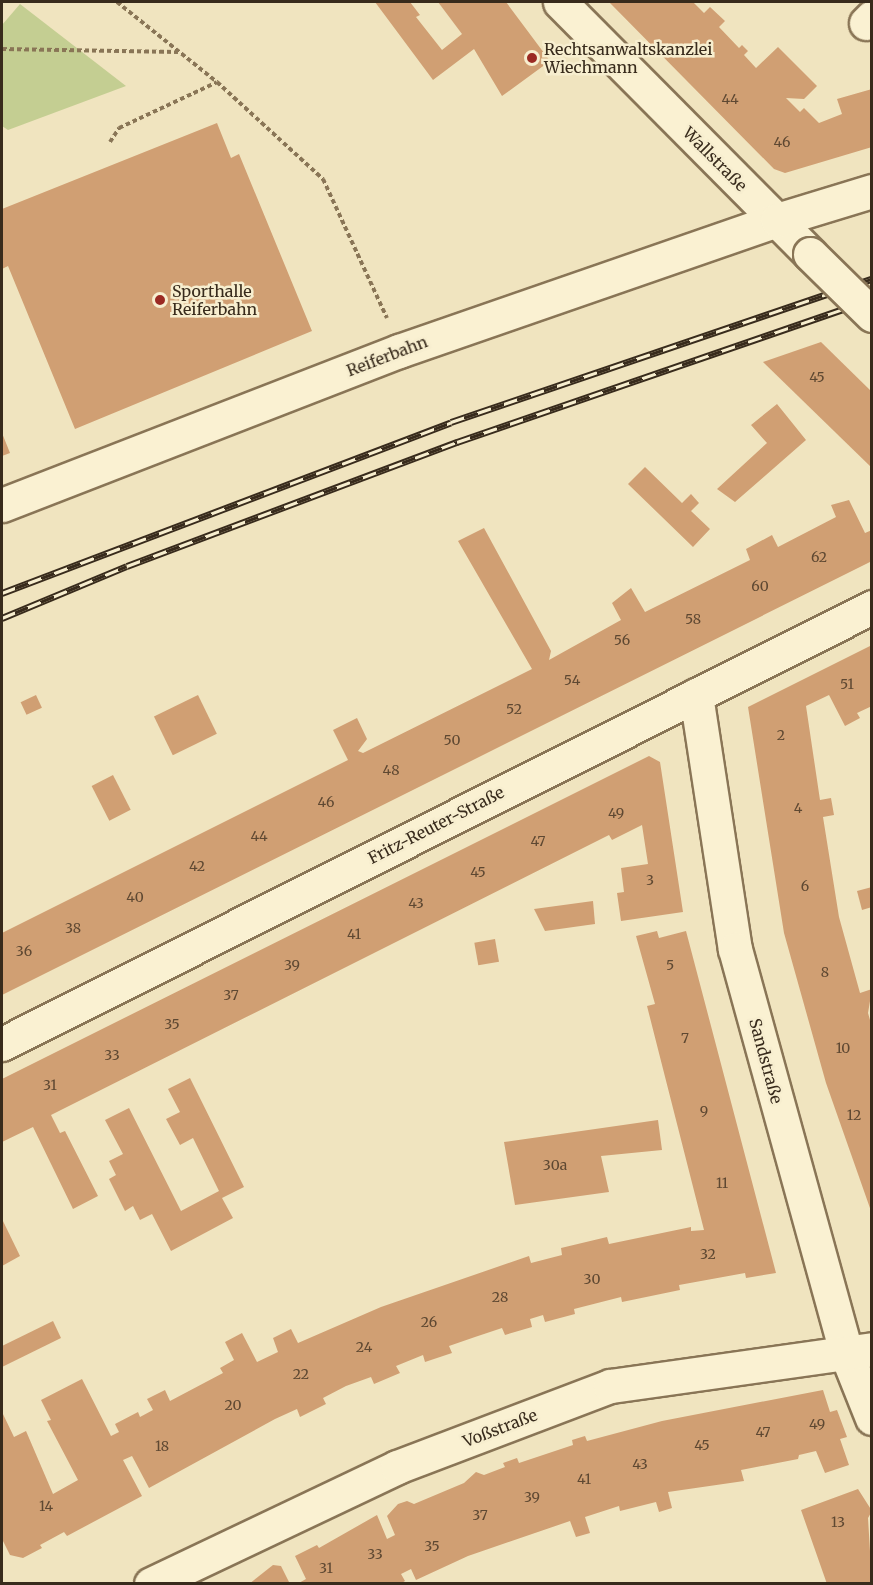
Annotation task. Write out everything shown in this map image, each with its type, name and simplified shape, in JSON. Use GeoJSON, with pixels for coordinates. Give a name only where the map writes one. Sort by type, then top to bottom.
{"type":"FeatureCollection","features":[{"type":"Feature","properties":{"kind":"street","name":"Wallstraße"},"geometry":{"type":"LineString","coordinates":[[560,2],[872,315]]}},
{"type":"Feature","properties":{"kind":"street","name":"Reiferbahn"},"geometry":{"type":"LineString","coordinates":[[2,505],[399,351],[777,220],[872,191]]}},
{"type":"Feature","properties":{"kind":"street","name":"Fritz-Reuter-Straße"},"geometry":{"type":"LineString","coordinates":[[2,1044],[872,607]]}},
{"type":"Feature","properties":{"kind":"street","name":"Sandstraße"},"geometry":{"type":"LineString","coordinates":[[696,695],[735,950],[859,1351],[872,1418]]}},
{"type":"Feature","properties":{"kind":"street","name":"Voßstraße"},"geometry":{"type":"LineString","coordinates":[[151,1584],[397,1467],[610,1386],[859,1351]]}},
{"type":"Feature","properties":{"kind":"path"},"geometry":{"type":"LineString","coordinates":[[117,2],[217,82],[323,179],[387,319]]}},
{"type":"Feature","properties":{"kind":"path"},"geometry":{"type":"LineString","coordinates":[[2,49],[180,52]]}},
{"type":"Feature","properties":{"kind":"path"},"geometry":{"type":"LineString","coordinates":[[110,142],[119,128],[217,82]]}},
{"type":"Feature","properties":{"kind":"green space"},"geometry":{"type":"Polygon","coordinates":[[[20,4],[126,86],[8,130],[2,126],[2,25],[20,4]]]}},
{"type":"Feature","properties":{"kind":"building"},"geometry":{"type":"Polygon","coordinates":[[[375,2],[410,2],[420,15],[416,17],[442,50],[462,34],[438,2],[506,2],[550,61],[502,96],[474,49],[433,80],[375,2]]]}},
{"type":"Feature","properties":{"kind":"building"},"geometry":{"type":"Polygon","coordinates":[[[609,2],[693,2],[704,13],[710,7],[725,21],[719,27],[739,48],[742,45],[748,51],[744,55],[756,68],[778,47],[817,86],[804,99],[786,98],[800,112],[804,108],[819,123],[842,114],[837,99],[872,89],[872,147],[785,173],[774,169],[609,2]]]}},
{"type":"Feature","properties":{"kind":"building","name":"Sporthalle Reiferbahn"},"geometry":{"type":"Polygon","coordinates":[[[217,123],[231,158],[239,154],[312,331],[75,429],[8,266],[2,269],[2,209],[217,123]]]}},
{"type":"Feature","properties":{"kind":"building"},"geometry":{"type":"Polygon","coordinates":[[[821,342],[872,392],[872,468],[763,362],[821,342]]]}},
{"type":"Feature","properties":{"kind":"building"},"geometry":{"type":"Polygon","coordinates":[[[777,404],[806,440],[735,502],[717,489],[767,443],[751,425],[777,404]]]}},
{"type":"Feature","properties":{"kind":"building"},"geometry":{"type":"Polygon","coordinates":[[[2,433],[10,453],[2,456],[2,433]]]}},
{"type":"Feature","properties":{"kind":"building"},"geometry":{"type":"Polygon","coordinates":[[[645,467],[682,503],[691,494],[699,503],[691,511],[710,529],[693,547],[628,484],[645,467]]]}},
{"type":"Feature","properties":{"kind":"building"},"geometry":{"type":"Polygon","coordinates":[[[849,500],[865,533],[872,530],[872,561],[2,995],[2,933],[348,760],[333,730],[357,718],[367,739],[358,751],[363,753],[532,669],[458,541],[484,528],[551,651],[549,660],[621,620],[612,603],[631,588],[645,612],[750,560],[746,549],[772,535],[778,547],[836,517],[831,505],[849,500]]]}},
{"type":"Feature","properties":{"kind":"building"},"geometry":{"type":"Polygon","coordinates":[[[872,645],[872,706],[857,713],[860,718],[845,726],[829,695],[806,706],[820,800],[831,798],[834,815],[823,817],[839,917],[860,993],[872,989],[868,1013],[872,1027],[871,1211],[826,1083],[784,933],[748,707],[872,645]]]}},
{"type":"Feature","properties":{"kind":"building"},"geometry":{"type":"Polygon","coordinates":[[[36,695],[42,708],[27,715],[21,702],[36,695]]]}},
{"type":"Feature","properties":{"kind":"building"},"geometry":{"type":"Polygon","coordinates":[[[198,695],[217,734],[173,755],[154,716],[198,695]]]}},
{"type":"Feature","properties":{"kind":"building"},"geometry":{"type":"Polygon","coordinates":[[[649,756],[660,762],[683,912],[621,921],[617,893],[624,892],[621,868],[648,864],[642,825],[612,840],[609,835],[51,1115],[60,1133],[65,1131],[98,1196],[73,1209],[33,1127],[2,1142],[2,1079],[649,756]]]}},
{"type":"Feature","properties":{"kind":"building"},"geometry":{"type":"Polygon","coordinates":[[[113,775],[131,810],[109,821],[92,786],[113,775]]]}},
{"type":"Feature","properties":{"kind":"building"},"geometry":{"type":"Polygon","coordinates":[[[872,887],[872,907],[862,910],[857,891],[872,887]]]}},
{"type":"Feature","properties":{"kind":"building"},"geometry":{"type":"Polygon","coordinates":[[[593,901],[595,924],[545,931],[534,909],[593,901]]]}},
{"type":"Feature","properties":{"kind":"building"},"geometry":{"type":"Polygon","coordinates":[[[657,931],[659,938],[686,931],[776,1273],[746,1278],[745,1273],[679,1285],[680,1290],[622,1302],[621,1297],[574,1309],[575,1314],[545,1322],[543,1315],[530,1319],[532,1327],[505,1335],[502,1328],[475,1337],[449,1346],[452,1353],[425,1362],[423,1355],[396,1366],[400,1373],[374,1384],[371,1377],[346,1386],[323,1398],[326,1404],[300,1417],[297,1409],[275,1419],[149,1488],[132,1456],[123,1460],[142,1496],[67,1536],[64,1532],[40,1545],[42,1548],[23,1558],[10,1555],[2,1539],[2,1412],[14,1437],[26,1431],[53,1494],[78,1480],[47,1421],[51,1420],[41,1400],[82,1379],[111,1436],[119,1432],[115,1424],[138,1412],[140,1417],[153,1410],[147,1399],[165,1390],[170,1401],[223,1373],[220,1368],[234,1360],[225,1342],[242,1333],[257,1362],[278,1352],[273,1338],[291,1329],[298,1343],[381,1307],[529,1256],[531,1263],[562,1255],[561,1248],[607,1237],[609,1244],[691,1227],[691,1231],[704,1230],[647,1006],[655,1004],[636,936],[657,931]]]}},
{"type":"Feature","properties":{"kind":"building"},"geometry":{"type":"Polygon","coordinates":[[[495,939],[499,962],[478,965],[474,943],[495,939]]]}},
{"type":"Feature","properties":{"kind":"building"},"geometry":{"type":"Polygon","coordinates":[[[190,1078],[244,1187],[222,1198],[233,1218],[171,1251],[152,1214],[140,1220],[133,1206],[125,1211],[109,1179],[116,1175],[109,1161],[123,1154],[105,1120],[129,1108],[181,1211],[219,1191],[193,1138],[180,1145],[166,1119],[180,1112],[168,1089],[190,1078]]]}},
{"type":"Feature","properties":{"kind":"building"},"geometry":{"type":"Polygon","coordinates":[[[658,1120],[662,1150],[601,1156],[609,1192],[515,1205],[504,1142],[658,1120]]]}},
{"type":"Feature","properties":{"kind":"building"},"geometry":{"type":"Polygon","coordinates":[[[2,1219],[20,1256],[2,1266],[2,1219]]]}},
{"type":"Feature","properties":{"kind":"building"},"geometry":{"type":"Polygon","coordinates":[[[53,1321],[61,1338],[2,1367],[2,1346],[53,1321]]]}},
{"type":"Feature","properties":{"kind":"building"},"geometry":{"type":"Polygon","coordinates":[[[823,1390],[830,1412],[837,1410],[847,1437],[840,1439],[849,1465],[825,1473],[816,1451],[799,1455],[798,1459],[741,1470],[744,1481],[668,1492],[672,1508],[659,1512],[656,1502],[620,1511],[619,1506],[585,1517],[590,1533],[576,1537],[570,1521],[468,1556],[416,1580],[411,1569],[401,1574],[405,1581],[400,1584],[297,1584],[306,1579],[295,1556],[317,1545],[319,1548],[377,1515],[387,1539],[395,1535],[387,1516],[398,1504],[407,1501],[414,1504],[464,1483],[476,1472],[484,1475],[505,1467],[503,1463],[517,1458],[519,1463],[573,1445],[572,1440],[585,1436],[587,1441],[662,1421],[823,1390]]]}},
{"type":"Feature","properties":{"kind":"building"},"geometry":{"type":"Polygon","coordinates":[[[858,1489],[872,1511],[868,1518],[872,1584],[827,1584],[801,1510],[858,1489]]]}},
{"type":"Feature","properties":{"kind":"building"},"geometry":{"type":"Polygon","coordinates":[[[273,1565],[281,1566],[290,1584],[249,1584],[273,1565]]]}},
{"type":"Feature","properties":{"kind":"railway"},"geometry":{"type":"LineString","coordinates":[[2,593],[451,422],[872,279]]}},
{"type":"Feature","properties":{"kind":"railway"},"geometry":{"type":"LineString","coordinates":[[2,618],[127,566],[457,442],[872,299]]}},
{"type":"Feature","properties":{"kind":"place","name":"Rechtsanwaltskanzlei Wiechmann"},"geometry":{"type":"Point","coordinates":[532,58]}},
{"type":"Feature","properties":{"kind":"place","name":"Sporthalle Reiferbahn"},"geometry":{"type":"Point","coordinates":[160,300]}}]}
